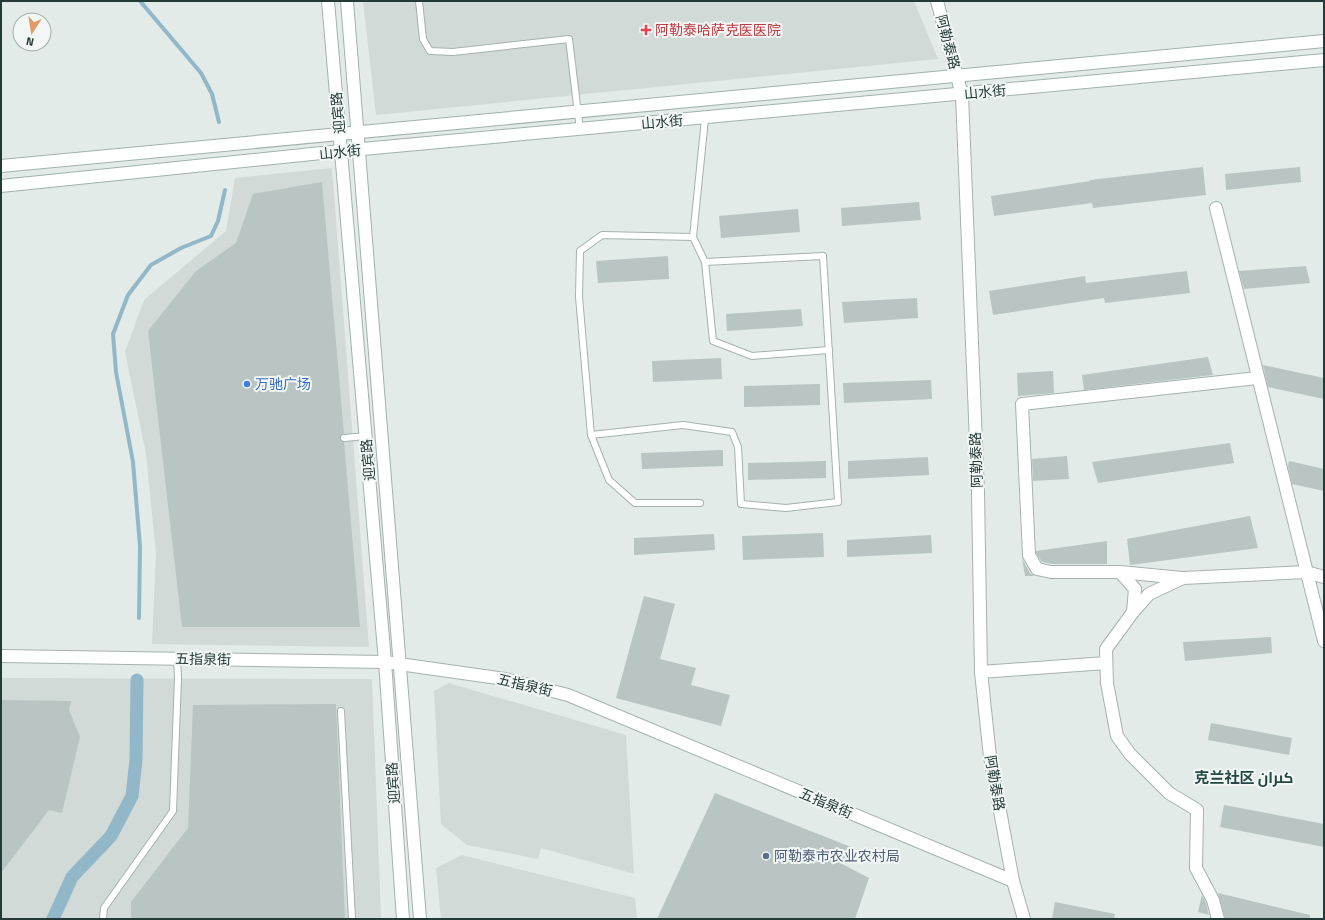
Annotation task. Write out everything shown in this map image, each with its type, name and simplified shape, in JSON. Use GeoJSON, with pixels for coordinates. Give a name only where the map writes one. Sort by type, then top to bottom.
{"type":"FeatureCollection","features":[{"type":"Feature","properties":{"kind":"main road","name":"迎宾路"},"geometry":{"type":"LineString","coordinates":[[328,1],[385,662],[403,919]]}},
{"type":"Feature","properties":{"kind":"main road","name":"迎宾路"},"geometry":{"type":"LineString","coordinates":[[347,1],[420,919]]}},
{"type":"Feature","properties":{"kind":"main road","name":"阿勒泰路"},"geometry":{"type":"LineString","coordinates":[[937,1],[962,95],[978,492],[981,672],[990,757],[1013,881],[1024,919]]}},
{"type":"Feature","properties":{"kind":"main road","name":"山水街"},"geometry":{"type":"LineString","coordinates":[[1,166],[358,131],[1324,41]]}},
{"type":"Feature","properties":{"kind":"main road","name":"山水街"},"geometry":{"type":"LineString","coordinates":[[1,186],[341,151],[705,119],[1324,60]]}},
{"type":"Feature","properties":{"kind":"main road"},"geometry":{"type":"LineString","coordinates":[[1216,208],[1257,378],[1324,641]]}},
{"type":"Feature","properties":{"kind":"main road"},"geometry":{"type":"LineString","coordinates":[[1257,378],[1022,404],[1029,555],[1037,569],[1052,572],[1120,572],[1183,578],[1306,572],[1324,577]]}},
{"type":"Feature","properties":{"kind":"main road"},"geometry":{"type":"LineString","coordinates":[[1120,572],[1135,589],[1133,612]]}},
{"type":"Feature","properties":{"kind":"main road"},"geometry":{"type":"LineString","coordinates":[[1183,578],[1150,594],[1133,612],[1106,649],[1107,683],[1117,736],[1130,754],[1169,793],[1197,810],[1196,868],[1213,900],[1218,919]]}},
{"type":"Feature","properties":{"kind":"main road","name":"五指泉街"},"geometry":{"type":"LineString","coordinates":[[1,656],[385,662],[505,679],[568,695],[1013,881]]}},
{"type":"Feature","properties":{"kind":"main road"},"geometry":{"type":"LineString","coordinates":[[981,672],[1106,663]]}},
{"type":"Feature","properties":{"kind":"lane"},"geometry":{"type":"LineString","coordinates":[[419,1],[423,39],[430,51],[452,52],[569,39],[580,130]]}},
{"type":"Feature","properties":{"kind":"lane"},"geometry":{"type":"LineString","coordinates":[[705,119],[693,237],[704,262],[713,341],[752,356],[829,350]]}},
{"type":"Feature","properties":{"kind":"lane"},"geometry":{"type":"LineString","coordinates":[[693,237],[602,235],[580,251],[579,297],[591,434],[609,480],[635,503],[700,502]]}},
{"type":"Feature","properties":{"kind":"lane"},"geometry":{"type":"LineString","coordinates":[[591,434],[683,425],[732,432],[738,447],[741,504],[786,508],[838,502],[823,256],[704,262]]}},
{"type":"Feature","properties":{"kind":"lane"},"geometry":{"type":"LineString","coordinates":[[344,438],[366,436]]}},
{"type":"Feature","properties":{"kind":"lane"},"geometry":{"type":"LineString","coordinates":[[103,919],[104,908],[173,811],[178,678],[177,659]]}},
{"type":"Feature","properties":{"kind":"lane"},"geometry":{"type":"LineString","coordinates":[[341,711],[352,919]]}},
{"type":"Feature","properties":{"kind":"shaded area","name":"阿勒泰哈萨克医医院"},"geometry":{"type":"Polygon","coordinates":[[[363,1],[914,1],[938,59],[376,115],[363,1]]]}},
{"type":"Feature","properties":{"kind":"shaded area","name":"万驰广场"},"geometry":{"type":"Polygon","coordinates":[[[332,168],[369,647],[152,644],[156,553],[146,454],[125,352],[144,300],[226,231],[235,178],[332,168]]]}},
{"type":"Feature","properties":{"kind":"shaded area"},"geometry":{"type":"Polygon","coordinates":[[[1,678],[372,679],[381,919],[1,919],[1,678]]]}},
{"type":"Feature","properties":{"kind":"shaded area"},"geometry":{"type":"Polygon","coordinates":[[[449,683],[626,735],[634,874],[541,848],[538,859],[467,845],[441,824],[434,691],[449,683]]]}},
{"type":"Feature","properties":{"kind":"shaded area"},"geometry":{"type":"Polygon","coordinates":[[[462,855],[635,898],[637,919],[441,919],[436,868],[462,855]]]}},
{"type":"Feature","properties":{"kind":"building"},"geometry":{"type":"Polygon","coordinates":[[[1203,167],[1206,195],[1093,208],[1092,203],[994,216],[991,196],[1090,180],[1203,167]]]}},
{"type":"Feature","properties":{"kind":"building"},"geometry":{"type":"Polygon","coordinates":[[[1300,167],[1301,182],[1226,190],[1225,174],[1300,167]]]}},
{"type":"Feature","properties":{"kind":"building","name":"万驰广场"},"geometry":{"type":"Polygon","coordinates":[[[322,182],[344,434],[340,438],[344,442],[360,627],[182,627],[148,331],[196,271],[236,243],[253,194],[322,182]]]}},
{"type":"Feature","properties":{"kind":"building"},"geometry":{"type":"Polygon","coordinates":[[[919,202],[921,220],[842,226],[841,208],[919,202]]]}},
{"type":"Feature","properties":{"kind":"building"},"geometry":{"type":"Polygon","coordinates":[[[798,209],[800,232],[721,238],[719,216],[798,209]]]}},
{"type":"Feature","properties":{"kind":"building"},"geometry":{"type":"Polygon","coordinates":[[[668,256],[669,279],[598,283],[596,261],[668,256]]]}},
{"type":"Feature","properties":{"kind":"building"},"geometry":{"type":"Polygon","coordinates":[[[1306,266],[1310,283],[1244,289],[1239,271],[1306,266]]]}},
{"type":"Feature","properties":{"kind":"building"},"geometry":{"type":"Polygon","coordinates":[[[1187,271],[1190,293],[1105,303],[1104,298],[993,315],[989,291],[1085,276],[1086,283],[1187,271]]]}},
{"type":"Feature","properties":{"kind":"building"},"geometry":{"type":"Polygon","coordinates":[[[917,298],[918,318],[844,323],[842,302],[917,298]]]}},
{"type":"Feature","properties":{"kind":"building"},"geometry":{"type":"Polygon","coordinates":[[[801,309],[803,326],[727,331],[726,314],[801,309]]]}},
{"type":"Feature","properties":{"kind":"building"},"geometry":{"type":"Polygon","coordinates":[[[1208,357],[1213,375],[1084,390],[1082,375],[1208,357]]]}},
{"type":"Feature","properties":{"kind":"building"},"geometry":{"type":"Polygon","coordinates":[[[721,358],[722,379],[653,382],[652,361],[721,358]]]}},
{"type":"Feature","properties":{"kind":"building"},"geometry":{"type":"Polygon","coordinates":[[[1263,365],[1324,378],[1324,399],[1268,387],[1263,365]]]}},
{"type":"Feature","properties":{"kind":"building"},"geometry":{"type":"Polygon","coordinates":[[[1053,371],[1054,393],[1018,396],[1017,373],[1053,371]]]}},
{"type":"Feature","properties":{"kind":"building"},"geometry":{"type":"Polygon","coordinates":[[[931,380],[932,399],[844,403],[843,383],[931,380]]]}},
{"type":"Feature","properties":{"kind":"building"},"geometry":{"type":"Polygon","coordinates":[[[820,384],[820,405],[744,407],[744,386],[820,384]]]}},
{"type":"Feature","properties":{"kind":"building"},"geometry":{"type":"Polygon","coordinates":[[[1230,443],[1234,463],[1098,483],[1092,462],[1230,443]]]}},
{"type":"Feature","properties":{"kind":"building"},"geometry":{"type":"Polygon","coordinates":[[[723,450],[723,466],[642,469],[641,453],[723,450]]]}},
{"type":"Feature","properties":{"kind":"building"},"geometry":{"type":"Polygon","coordinates":[[[1067,456],[1069,479],[1033,481],[1032,459],[1067,456]]]}},
{"type":"Feature","properties":{"kind":"building"},"geometry":{"type":"Polygon","coordinates":[[[928,457],[929,475],[848,479],[848,461],[928,457]]]}},
{"type":"Feature","properties":{"kind":"building"},"geometry":{"type":"Polygon","coordinates":[[[826,461],[826,478],[748,480],[748,463],[826,461]]]}},
{"type":"Feature","properties":{"kind":"building"},"geometry":{"type":"Polygon","coordinates":[[[1289,461],[1324,469],[1324,491],[1292,484],[1288,466],[1289,461]]]}},
{"type":"Feature","properties":{"kind":"building"},"geometry":{"type":"Polygon","coordinates":[[[1250,516],[1258,548],[1130,565],[1127,539],[1250,516]]]}},
{"type":"Feature","properties":{"kind":"building"},"geometry":{"type":"Polygon","coordinates":[[[823,533],[824,557],[743,560],[742,536],[823,533]]]}},
{"type":"Feature","properties":{"kind":"building"},"geometry":{"type":"Polygon","coordinates":[[[714,534],[715,550],[634,555],[634,538],[714,534]]]}},
{"type":"Feature","properties":{"kind":"building"},"geometry":{"type":"Polygon","coordinates":[[[931,535],[932,553],[847,557],[847,540],[931,535]]]}},
{"type":"Feature","properties":{"kind":"building"},"geometry":{"type":"Polygon","coordinates":[[[1107,541],[1107,564],[1052,564],[1042,562],[1036,553],[1036,551],[1107,541]]]}},
{"type":"Feature","properties":{"kind":"building"},"geometry":{"type":"Polygon","coordinates":[[[1022,558],[1030,573],[1034,576],[1025,576],[1022,558]]]}},
{"type":"Feature","properties":{"kind":"building"},"geometry":{"type":"Polygon","coordinates":[[[644,596],[675,604],[660,659],[696,668],[691,685],[730,695],[721,726],[616,698],[644,596]]]}},
{"type":"Feature","properties":{"kind":"building"},"geometry":{"type":"Polygon","coordinates":[[[1271,637],[1272,653],[1185,661],[1183,642],[1271,637]]]}},
{"type":"Feature","properties":{"kind":"building"},"geometry":{"type":"Polygon","coordinates":[[[1,700],[71,701],[69,710],[80,737],[62,813],[49,810],[1,873],[1,700]]]}},
{"type":"Feature","properties":{"kind":"building"},"geometry":{"type":"Polygon","coordinates":[[[336,704],[345,919],[131,919],[131,902],[188,828],[193,705],[336,704]]]}},
{"type":"Feature","properties":{"kind":"building"},"geometry":{"type":"Polygon","coordinates":[[[1211,723],[1292,738],[1289,755],[1208,740],[1211,723]]]}},
{"type":"Feature","properties":{"kind":"building","name":"阿勒泰市农业农村局"},"geometry":{"type":"Polygon","coordinates":[[[715,793],[851,847],[842,864],[869,878],[855,919],[657,919],[715,793]]]}},
{"type":"Feature","properties":{"kind":"building"},"geometry":{"type":"Polygon","coordinates":[[[1224,805],[1324,824],[1324,847],[1220,827],[1224,805]]]}},
{"type":"Feature","properties":{"kind":"building"},"geometry":{"type":"Polygon","coordinates":[[[1218,893],[1310,915],[1310,919],[1225,918],[1218,893]]]}},
{"type":"Feature","properties":{"kind":"building"},"geometry":{"type":"Polygon","coordinates":[[[1202,895],[1206,903],[1209,915],[1198,912],[1202,895]]]}},
{"type":"Feature","properties":{"kind":"building"},"geometry":{"type":"Polygon","coordinates":[[[1055,902],[1115,914],[1114,919],[1052,919],[1055,902]]]}},
{"type":"Feature","properties":{"kind":"waterway"},"geometry":{"type":"LineString","coordinates":[[140,1],[201,73],[212,94],[219,122]]}},
{"type":"Feature","properties":{"kind":"waterway"},"geometry":{"type":"LineString","coordinates":[[139,618],[140,546],[133,462],[116,372],[113,334],[128,295],[151,265],[181,248],[211,236],[218,221],[225,190]]}},
{"type":"Feature","properties":{"kind":"waterway"},"geometry":{"type":"LineString","coordinates":[[53,919],[72,877],[111,836],[132,796],[136,760],[137,680]]}},
{"type":"Feature","properties":{"kind":"place","name":"阿勒泰哈萨克医医院"},"geometry":{"type":"Point","coordinates":[646,30]}},
{"type":"Feature","properties":{"kind":"place","name":"万驰广场"},"geometry":{"type":"Point","coordinates":[247,384]}},
{"type":"Feature","properties":{"kind":"place","name":"阿勒泰市农业农村局"},"geometry":{"type":"Point","coordinates":[766,856]}},
{"type":"Feature","properties":{"kind":"district","name":"克兰社区 كىران"},"geometry":{"type":"Point","coordinates":[1244,778]}}]}
